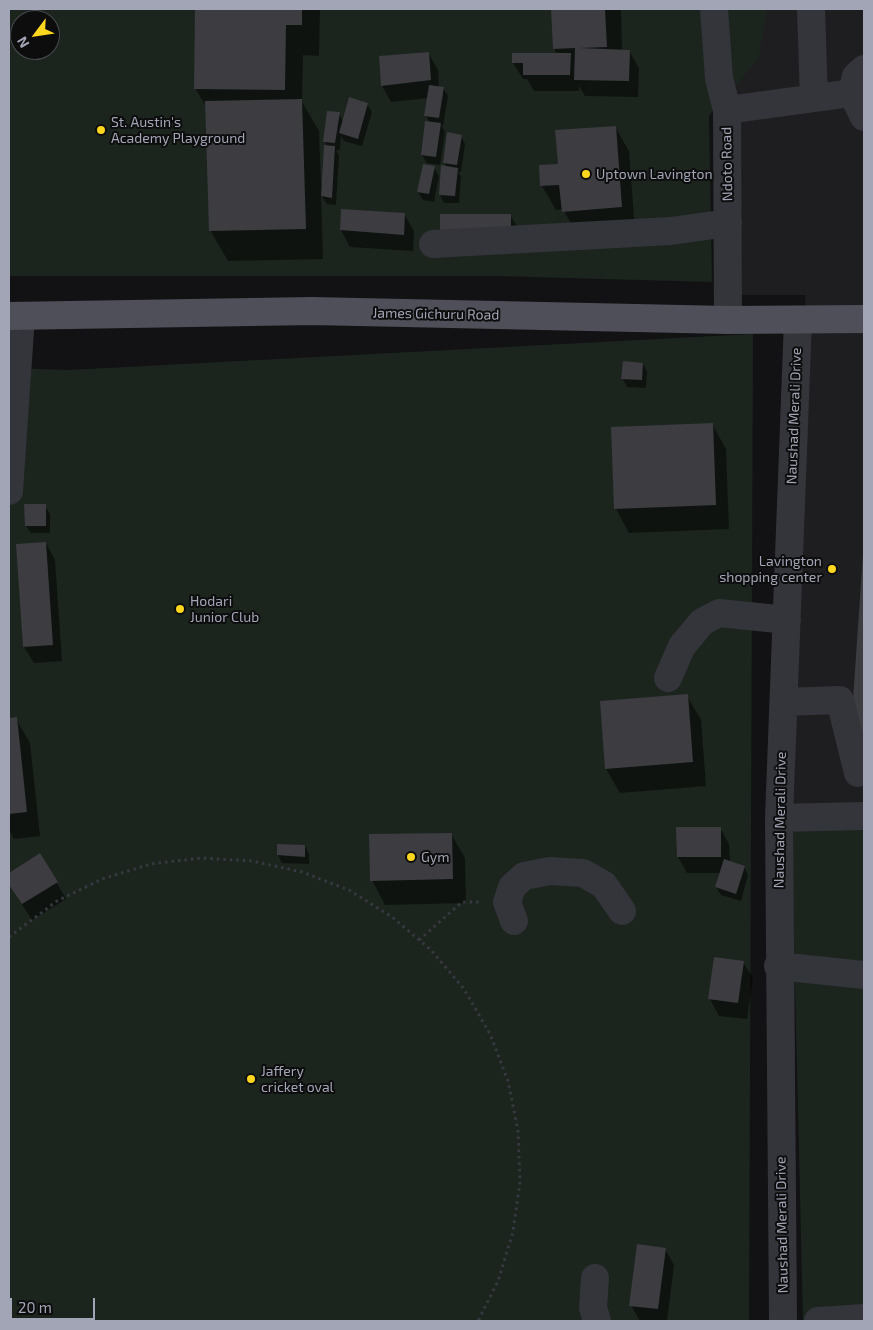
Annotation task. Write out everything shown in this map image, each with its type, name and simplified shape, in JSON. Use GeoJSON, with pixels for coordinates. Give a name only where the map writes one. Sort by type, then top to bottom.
{"type":"FeatureCollection","features":[{"type":"Feature","properties":{"kind":"main road","name":"James Gichuru Road"},"geometry":{"type":"LineString","coordinates":[[15,316],[312,311],[728,320],[864,319]]}},
{"type":"Feature","properties":{"kind":"street","name":"Ndoto Road"},"geometry":{"type":"LineString","coordinates":[[714,9],[719,78],[726,110],[728,320]]}},
{"type":"Feature","properties":{"kind":"street"},"geometry":{"type":"LineString","coordinates":[[811,9],[814,98]]}},
{"type":"Feature","properties":{"kind":"street"},"geometry":{"type":"LineString","coordinates":[[726,110],[814,98],[858,81],[864,117]]}},
{"type":"Feature","properties":{"kind":"street"},"geometry":{"type":"LineString","coordinates":[[433,244],[671,231],[728,223]]}},
{"type":"Feature","properties":{"kind":"street"},"geometry":{"type":"LineString","coordinates":[[9,491],[15,316]]}},
{"type":"Feature","properties":{"kind":"street","name":"Naushad Merali Drive"},"geometry":{"type":"LineString","coordinates":[[783,1321],[778,966],[779,818],[798,320]]}},
{"type":"Feature","properties":{"kind":"street"},"geometry":{"type":"LineString","coordinates":[[668,678],[682,646],[702,622],[719,613],[787,620]]}},
{"type":"Feature","properties":{"kind":"street"},"geometry":{"type":"LineString","coordinates":[[784,702],[840,700],[858,773]]}},
{"type":"Feature","properties":{"kind":"street"},"geometry":{"type":"LineString","coordinates":[[779,818],[864,816]]}},
{"type":"Feature","properties":{"kind":"street"},"geometry":{"type":"LineString","coordinates":[[511,912],[512,887],[524,876],[550,871],[583,873],[604,885],[622,911]]}},
{"type":"Feature","properties":{"kind":"street"},"geometry":{"type":"LineString","coordinates":[[778,966],[864,975]]}},
{"type":"Feature","properties":{"kind":"street"},"geometry":{"type":"LineString","coordinates":[[594,1278],[593,1308],[597,1321]]}},
{"type":"Feature","properties":{"kind":"street"},"geometry":{"type":"LineString","coordinates":[[818,1321],[864,1318]]}},
{"type":"Feature","properties":{"kind":"path"},"geometry":{"type":"LineString","coordinates":[[9,938],[57,901],[102,879],[151,864],[202,858],[252,861],[302,872],[349,890],[392,917],[431,950],[464,989],[490,1034],[508,1081],[518,1131],[520,1182],[513,1232],[498,1281],[478,1321]]}},
{"type":"Feature","properties":{"kind":"path"},"geometry":{"type":"LineString","coordinates":[[419,940],[462,902],[511,912]]}},
{"type":"Feature","properties":{"kind":"shaded area"},"geometry":{"type":"Polygon","coordinates":[[[9,9],[767,9],[758,60],[709,116],[712,282],[495,276],[9,276],[9,9]]]}},
{"type":"Feature","properties":{"kind":"shaded area","name":"Lavington shopping center"},"geometry":{"type":"Polygon","coordinates":[[[716,9],[864,9],[864,811],[793,809],[806,329],[805,295],[719,295],[716,9]]]}},
{"type":"Feature","properties":{"kind":"shaded area"},"geometry":{"type":"Polygon","coordinates":[[[753,334],[749,1321],[9,1321],[9,368],[69,370],[753,334]]]}},
{"type":"Feature","properties":{"kind":"shaded area"},"geometry":{"type":"Polygon","coordinates":[[[864,815],[864,1321],[803,1321],[791,818],[864,815]]]}},
{"type":"Feature","properties":{"kind":"building"},"geometry":{"type":"Polygon","coordinates":[[[195,9],[302,9],[302,25],[286,25],[285,90],[194,89],[195,9]]]}},
{"type":"Feature","properties":{"kind":"building"},"geometry":{"type":"Polygon","coordinates":[[[551,9],[605,9],[607,47],[580,48],[630,50],[629,81],[574,80],[575,48],[553,49],[551,9]]]}},
{"type":"Feature","properties":{"kind":"building"},"geometry":{"type":"Polygon","coordinates":[[[429,52],[431,80],[381,86],[379,56],[429,52]]]}},
{"type":"Feature","properties":{"kind":"building"},"geometry":{"type":"Polygon","coordinates":[[[512,53],[571,53],[570,75],[523,75],[523,63],[512,63],[512,53]]]}},
{"type":"Feature","properties":{"kind":"building"},"geometry":{"type":"Polygon","coordinates":[[[429,85],[444,87],[439,118],[424,116],[429,85]]]}},
{"type":"Feature","properties":{"kind":"building"},"geometry":{"type":"Polygon","coordinates":[[[349,97],[368,103],[358,139],[339,133],[349,97]]]}},
{"type":"Feature","properties":{"kind":"building"},"geometry":{"type":"Polygon","coordinates":[[[302,99],[306,229],[209,231],[205,101],[302,99]]]}},
{"type":"Feature","properties":{"kind":"building"},"geometry":{"type":"Polygon","coordinates":[[[327,111],[340,112],[335,143],[323,142],[327,111]]]}},
{"type":"Feature","properties":{"kind":"building"},"geometry":{"type":"Polygon","coordinates":[[[425,121],[441,123],[436,157],[421,155],[425,121]]]}},
{"type":"Feature","properties":{"kind":"building"},"geometry":{"type":"Polygon","coordinates":[[[616,126],[622,207],[562,212],[559,185],[540,186],[539,165],[558,164],[555,130],[616,126]]]}},
{"type":"Feature","properties":{"kind":"building"},"geometry":{"type":"Polygon","coordinates":[[[447,132],[462,135],[457,165],[443,163],[447,132]]]}},
{"type":"Feature","properties":{"kind":"building"},"geometry":{"type":"Polygon","coordinates":[[[324,145],[335,146],[332,198],[321,196],[324,145]]]}},
{"type":"Feature","properties":{"kind":"building"},"geometry":{"type":"Polygon","coordinates":[[[423,164],[435,166],[429,194],[417,192],[423,164]]]}},
{"type":"Feature","properties":{"kind":"building"},"geometry":{"type":"Polygon","coordinates":[[[441,165],[458,168],[455,196],[439,195],[441,165]]]}},
{"type":"Feature","properties":{"kind":"building"},"geometry":{"type":"Polygon","coordinates":[[[341,209],[405,213],[404,235],[340,230],[341,209]]]}},
{"type":"Feature","properties":{"kind":"building"},"geometry":{"type":"Polygon","coordinates":[[[440,214],[511,214],[511,233],[440,234],[440,214]]]}},
{"type":"Feature","properties":{"kind":"building"},"geometry":{"type":"Polygon","coordinates":[[[623,361],[643,363],[642,380],[621,379],[623,361]]]}},
{"type":"Feature","properties":{"kind":"building"},"geometry":{"type":"Polygon","coordinates":[[[713,423],[716,505],[614,509],[611,427],[713,423]]]}},
{"type":"Feature","properties":{"kind":"building"},"geometry":{"type":"Polygon","coordinates":[[[24,504],[46,504],[46,526],[25,526],[24,504]]]}},
{"type":"Feature","properties":{"kind":"building"},"geometry":{"type":"Polygon","coordinates":[[[46,542],[53,645],[23,647],[16,544],[46,542]]]}},
{"type":"Feature","properties":{"kind":"building"},"geometry":{"type":"Polygon","coordinates":[[[864,554],[864,744],[850,743],[864,554]]]}},
{"type":"Feature","properties":{"kind":"building"},"geometry":{"type":"Polygon","coordinates":[[[688,694],[693,762],[605,769],[600,701],[688,694]]]}},
{"type":"Feature","properties":{"kind":"building"},"geometry":{"type":"Polygon","coordinates":[[[17,717],[27,812],[9,814],[9,718],[17,717]]]}},
{"type":"Feature","properties":{"kind":"building"},"geometry":{"type":"Polygon","coordinates":[[[676,827],[721,827],[721,857],[677,857],[676,827]]]}},
{"type":"Feature","properties":{"kind":"building","name":"Gym"},"geometry":{"type":"Polygon","coordinates":[[[452,833],[453,879],[370,881],[369,834],[452,833]]]}},
{"type":"Feature","properties":{"kind":"building"},"geometry":{"type":"Polygon","coordinates":[[[277,844],[305,845],[305,857],[277,855],[277,844]]]}},
{"type":"Feature","properties":{"kind":"building"},"geometry":{"type":"Polygon","coordinates":[[[40,853],[58,882],[22,904],[9,885],[9,873],[40,853]]]}},
{"type":"Feature","properties":{"kind":"building"},"geometry":{"type":"Polygon","coordinates":[[[724,859],[745,866],[736,894],[715,887],[724,859]]]}},
{"type":"Feature","properties":{"kind":"building"},"geometry":{"type":"Polygon","coordinates":[[[714,957],[744,961],[738,1003],[708,999],[714,957]]]}},
{"type":"Feature","properties":{"kind":"building"},"geometry":{"type":"Polygon","coordinates":[[[637,1244],[666,1248],[658,1309],[629,1306],[637,1244]]]}},
{"type":"Feature","properties":{"kind":"place","name":"St. Austin's Academy Playground"},"geometry":{"type":"Point","coordinates":[101,130]}},
{"type":"Feature","properties":{"kind":"place","name":"Uptown Lavington"},"geometry":{"type":"Point","coordinates":[586,174]}},
{"type":"Feature","properties":{"kind":"place","name":"Lavington shopping center"},"geometry":{"type":"Point","coordinates":[832,569]}},
{"type":"Feature","properties":{"kind":"place","name":"Hodari Junior Club"},"geometry":{"type":"Point","coordinates":[180,609]}},
{"type":"Feature","properties":{"kind":"place","name":"Gym"},"geometry":{"type":"Point","coordinates":[411,857]}},
{"type":"Feature","properties":{"kind":"place","name":"Jaffery cricket oval"},"geometry":{"type":"Point","coordinates":[251,1079]}}]}
